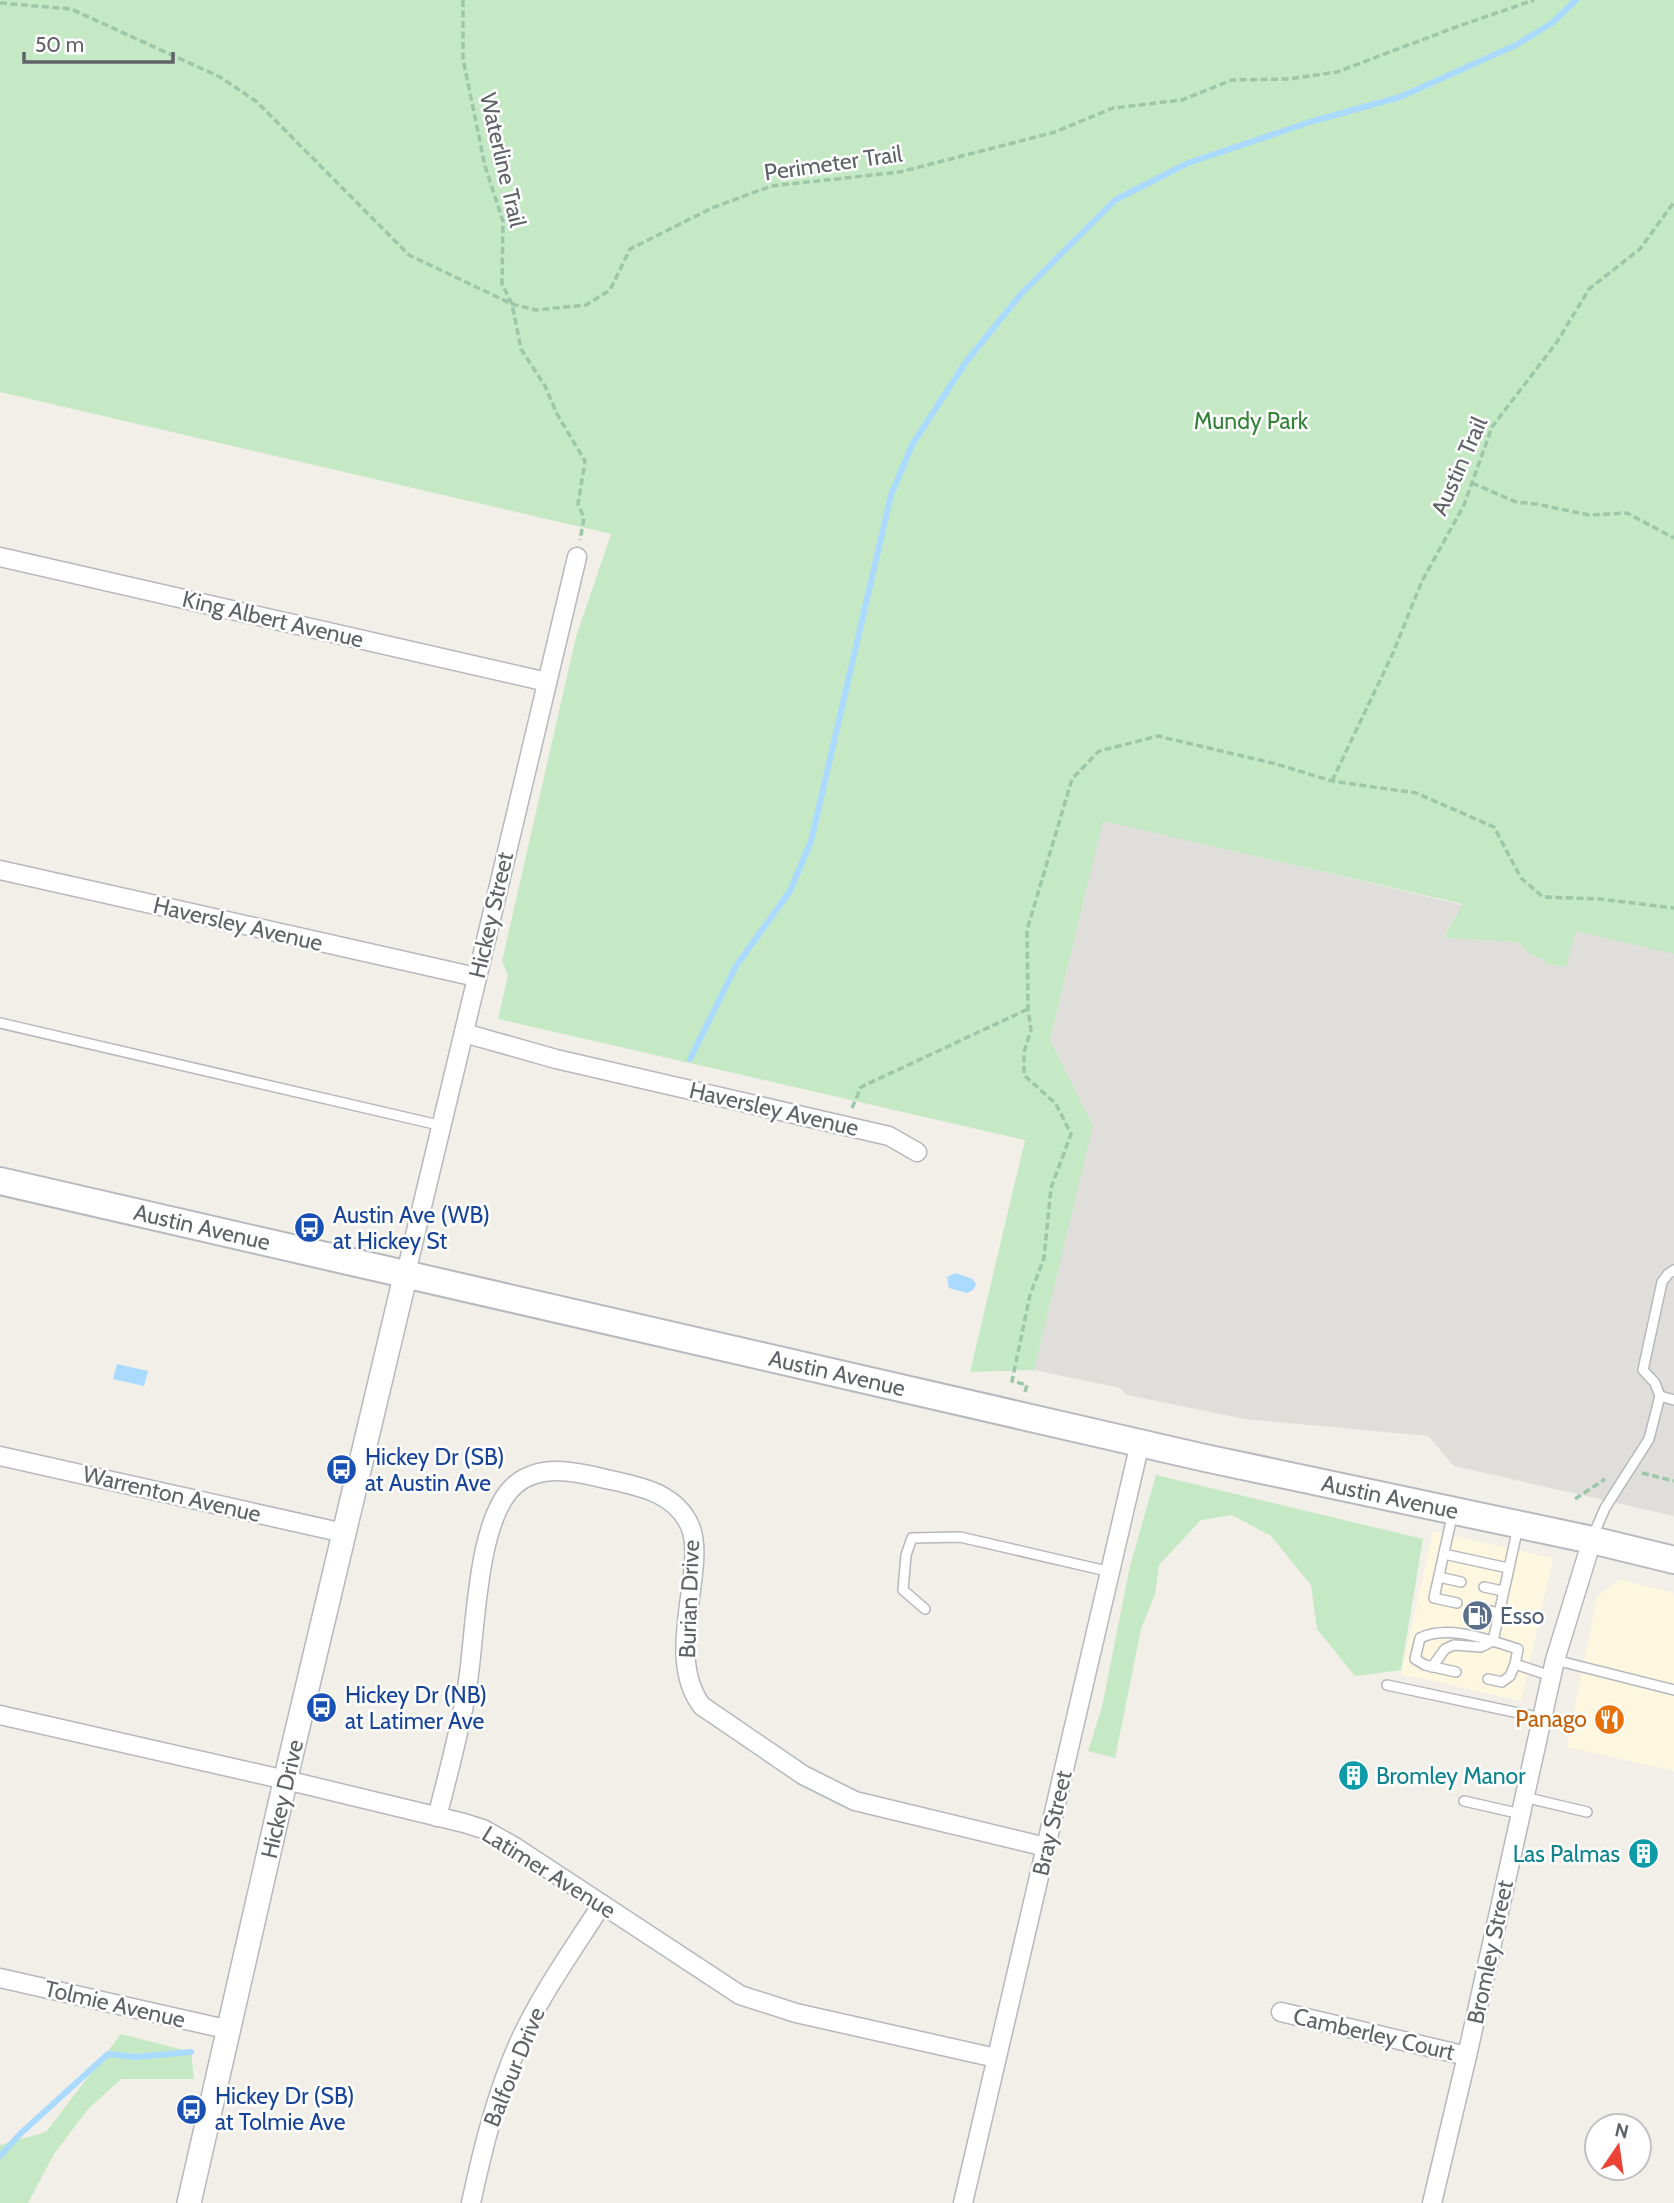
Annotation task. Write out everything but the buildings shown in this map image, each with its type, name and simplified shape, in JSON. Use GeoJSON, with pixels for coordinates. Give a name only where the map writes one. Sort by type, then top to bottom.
{"type":"FeatureCollection","features":[{"type":"Feature","properties":{"kind":"main road","name":"Austin Avenue"},"geometry":{"type":"LineString","coordinates":[[0,1181],[1140,1443],[1674,1560]]}},
{"type":"Feature","properties":{"kind":"street","name":"Hickey Street"},"geometry":{"type":"LineString","coordinates":[[406,1273],[577,556]]}},
{"type":"Feature","properties":{"kind":"street","name":"King Albert Avenue"},"geometry":{"type":"LineString","coordinates":[[0,557],[547,682]]}},
{"type":"Feature","properties":{"kind":"street","name":"Haversley Avenue"},"geometry":{"type":"LineString","coordinates":[[0,870],[476,977]]}},
{"type":"Feature","properties":{"kind":"street","name":"Haversley Avenue"},"geometry":{"type":"LineString","coordinates":[[464,1033],[556,1059],[890,1136],[917,1152]]}},
{"type":"Feature","properties":{"kind":"street","name":"Hickey Drive"},"geometry":{"type":"LineString","coordinates":[[189,2203],[406,1273]]}},
{"type":"Feature","properties":{"kind":"street","name":"Bray Street"},"geometry":{"type":"LineString","coordinates":[[963,2203],[1140,1443]]}},
{"type":"Feature","properties":{"kind":"street","name":"Warrenton Avenue"},"geometry":{"type":"LineString","coordinates":[[0,1456],[344,1533]]}},
{"type":"Feature","properties":{"kind":"street","name":"Burian Drive"},"geometry":{"type":"LineString","coordinates":[[438,1817],[467,1690],[482,1571],[496,1514],[504,1498],[522,1481],[547,1472],[565,1470],[645,1487],[672,1502],[690,1525],[695,1558],[685,1658],[694,1695],[702,1706],[803,1775],[855,1801],[1046,1847]]}},
{"type":"Feature","properties":{"kind":"street","name":"Bromley Street"},"geometry":{"type":"LineString","coordinates":[[1432,2203],[1553,1668],[1592,1540]]}},
{"type":"Feature","properties":{"kind":"street","name":"Latimer Avenue"},"geometry":{"type":"LineString","coordinates":[[0,1715],[286,1780],[483,1829],[500,1837],[722,1984],[756,2001],[996,2058]]}},
{"type":"Feature","properties":{"kind":"street","name":"Balfour Drive"},"geometry":{"type":"LineString","coordinates":[[471,2203],[486,2136],[521,2039],[546,1991],[602,1904]]}},
{"type":"Feature","properties":{"kind":"street","name":"Tolmie Avenue"},"geometry":{"type":"LineString","coordinates":[[0,1978],[230,2030]]}},
{"type":"Feature","properties":{"kind":"street","name":"Camberley Court"},"geometry":{"type":"LineString","coordinates":[[1280,2012],[1467,2056]]}},
{"type":"Feature","properties":{"kind":"lane"},"geometry":{"type":"LineString","coordinates":[[0,1023],[443,1126]]}},
{"type":"Feature","properties":{"kind":"lane"},"geometry":{"type":"LineString","coordinates":[[1592,1540],[1605,1508],[1649,1439],[1660,1396],[1655,1383],[1643,1370],[1662,1282],[1674,1270]]}},
{"type":"Feature","properties":{"kind":"lane"},"geometry":{"type":"LineString","coordinates":[[1660,1396],[1674,1400]]}},
{"type":"Feature","properties":{"kind":"lane"},"geometry":{"type":"LineString","coordinates":[[1453,1511],[1434,1598],[1457,1603]]}},
{"type":"Feature","properties":{"kind":"lane"},"geometry":{"type":"LineString","coordinates":[[1432,1667],[1446,1649],[1454,1645],[1482,1647],[1493,1641],[1518,1524]]}},
{"type":"Feature","properties":{"kind":"lane"},"geometry":{"type":"LineString","coordinates":[[925,1609],[903,1590],[906,1555],[912,1538],[960,1536],[1111,1572]]}},
{"type":"Feature","properties":{"kind":"lane"},"geometry":{"type":"LineString","coordinates":[[1444,1554],[1508,1568]]}},
{"type":"Feature","properties":{"kind":"lane"},"geometry":{"type":"LineString","coordinates":[[1439,1577],[1461,1582]]}},
{"type":"Feature","properties":{"kind":"lane"},"geometry":{"type":"LineString","coordinates":[[1483,1587],[1503,1591]]}},
{"type":"Feature","properties":{"kind":"lane"},"geometry":{"type":"LineString","coordinates":[[1479,1608],[1499,1613]]}},
{"type":"Feature","properties":{"kind":"lane"},"geometry":{"type":"LineString","coordinates":[[1456,1672],[1432,1667],[1415,1659],[1420,1638],[1429,1633],[1448,1632],[1518,1649],[1510,1676],[1502,1682],[1488,1679]]}},
{"type":"Feature","properties":{"kind":"lane"},"geometry":{"type":"LineString","coordinates":[[1515,1664],[1553,1668],[1674,1690]]}},
{"type":"Feature","properties":{"kind":"lane"},"geometry":{"type":"LineString","coordinates":[[1387,1685],[1542,1718]]}},
{"type":"Feature","properties":{"kind":"lane"},"geometry":{"type":"LineString","coordinates":[[1464,1801],[1587,1812]]}},
{"type":"Feature","properties":{"kind":"path","name":"Waterline Trail"},"geometry":{"type":"LineString","coordinates":[[463,0],[463,59],[485,166],[503,221],[502,285],[512,304],[521,349],[545,386],[557,414],[585,461],[578,504],[584,518],[577,556]]}},
{"type":"Feature","properties":{"kind":"path","name":"Perimeter Trail"},"geometry":{"type":"LineString","coordinates":[[0,2],[71,9],[220,77],[257,102],[409,255],[512,304],[536,310],[586,305],[610,290],[630,248],[712,208],[771,186],[900,173],[1055,132],[1113,108],[1182,100],[1232,80],[1288,79],[1337,72],[1534,0]]}},
{"type":"Feature","properties":{"kind":"path","name":"Austin Trail"},"geometry":{"type":"LineString","coordinates":[[1332,781],[1393,653],[1422,581],[1464,505],[1492,427],[1557,342],[1589,289],[1640,249],[1674,202]]}},
{"type":"Feature","properties":{"kind":"path"},"geometry":{"type":"LineString","coordinates":[[1472,483],[1516,502],[1589,515],[1627,513],[1674,538]]}},
{"type":"Feature","properties":{"kind":"path"},"geometry":{"type":"LineString","coordinates":[[1025,1392],[1027,1385],[1013,1381],[1030,1295],[1044,1258],[1051,1188],[1071,1134],[1056,1104],[1024,1075],[1024,1052],[1031,1030],[1028,1009],[1027,930],[1072,779],[1099,751],[1158,736],[1276,764],[1332,781],[1416,793],[1494,827],[1521,878],[1543,897],[1600,899],[1674,908]]}},
{"type":"Feature","properties":{"kind":"path"},"geometry":{"type":"LineString","coordinates":[[845,1125],[860,1087],[1028,1009]]}},
{"type":"Feature","properties":{"kind":"shaded area"},"geometry":{"type":"Polygon","coordinates":[[[1103,820],[1463,905],[1444,935],[1447,938],[1518,942],[1533,956],[1546,960],[1545,964],[1565,967],[1580,914],[1674,923],[1674,1516],[1454,1466],[1428,1436],[1245,1419],[1127,1395],[1120,1388],[1034,1370],[1092,1126],[1050,1040],[1103,820]]]}},
{"type":"Feature","properties":{"kind":"shaded area","name":"Esso"},"geometry":{"type":"Polygon","coordinates":[[[1433,1531],[1553,1558],[1521,1701],[1401,1674],[1433,1531]]]}},
{"type":"Feature","properties":{"kind":"shaded area"},"geometry":{"type":"Polygon","coordinates":[[[1620,1580],[1674,1593],[1674,1771],[1567,1747],[1597,1596],[1620,1580]]]}},
{"type":"Feature","properties":{"kind":"green space","name":"Mundy Park"},"geometry":{"type":"Polygon","coordinates":[[[0,0],[1674,0],[1674,954],[1576,931],[1566,967],[1545,964],[1545,960],[1533,956],[1517,942],[1444,936],[1463,904],[1103,821],[1050,1040],[1093,1126],[1034,1370],[970,1372],[1025,1140],[498,1019],[508,975],[502,961],[576,637],[611,534],[0,392],[0,0]]]}},
{"type":"Feature","properties":{"kind":"green space"},"geometry":{"type":"Polygon","coordinates":[[[1156,1475],[1423,1539],[1401,1670],[1355,1676],[1317,1629],[1311,1585],[1271,1536],[1232,1515],[1201,1520],[1159,1565],[1155,1594],[1141,1629],[1115,1758],[1088,1751],[1102,1707],[1130,1566],[1156,1475]]]}},
{"type":"Feature","properties":{"kind":"green space"},"geometry":{"type":"Polygon","coordinates":[[[121,2034],[191,2052],[194,2079],[121,2079],[88,2109],[54,2154],[28,2203],[0,2203],[0,2145],[46,2132],[121,2034]]]}},
{"type":"Feature","properties":{"kind":"water"},"geometry":{"type":"Polygon","coordinates":[[[955,1273],[973,1279],[976,1285],[973,1290],[967,1293],[949,1288],[947,1277],[955,1273]]]}},
{"type":"Feature","properties":{"kind":"water"},"geometry":{"type":"Polygon","coordinates":[[[117,1364],[148,1371],[144,1386],[113,1379],[117,1364]]]}},
{"type":"Feature","properties":{"kind":"waterway"},"geometry":{"type":"LineString","coordinates":[[690,1059],[736,966],[790,891],[811,841],[891,495],[912,445],[965,363],[1021,294],[1115,200],[1188,163],[1310,122],[1400,97],[1516,45],[1552,23],[1576,0]]}},
{"type":"Feature","properties":{"kind":"waterway"},"geometry":{"type":"LineString","coordinates":[[0,2156],[20,2134],[108,2054],[135,2057],[191,2052]]}},
{"type":"Feature","properties":{"kind":"place","name":"Austin Ave (WB) at Hickey St"},"geometry":{"type":"Point","coordinates":[310,1228]}},
{"type":"Feature","properties":{"kind":"place","name":"Hickey Dr (SB) at Austin Ave"},"geometry":{"type":"Point","coordinates":[342,1470]}},
{"type":"Feature","properties":{"kind":"place","name":"Esso"},"geometry":{"type":"Point","coordinates":[1477,1616]}},
{"type":"Feature","properties":{"kind":"place","name":"Hickey Dr (NB) at Latimer Ave"},"geometry":{"type":"Point","coordinates":[322,1708]}},
{"type":"Feature","properties":{"kind":"place","name":"Panago"},"geometry":{"type":"Point","coordinates":[1610,1719]}},
{"type":"Feature","properties":{"kind":"place","name":"Bromley Manor"},"geometry":{"type":"Point","coordinates":[1353,1776]}},
{"type":"Feature","properties":{"kind":"place","name":"Las Palmas"},"geometry":{"type":"Point","coordinates":[1643,1854]}},
{"type":"Feature","properties":{"kind":"place","name":"Hickey Dr (SB) at Tolmie Ave"},"geometry":{"type":"Point","coordinates":[192,2109]}}]}
